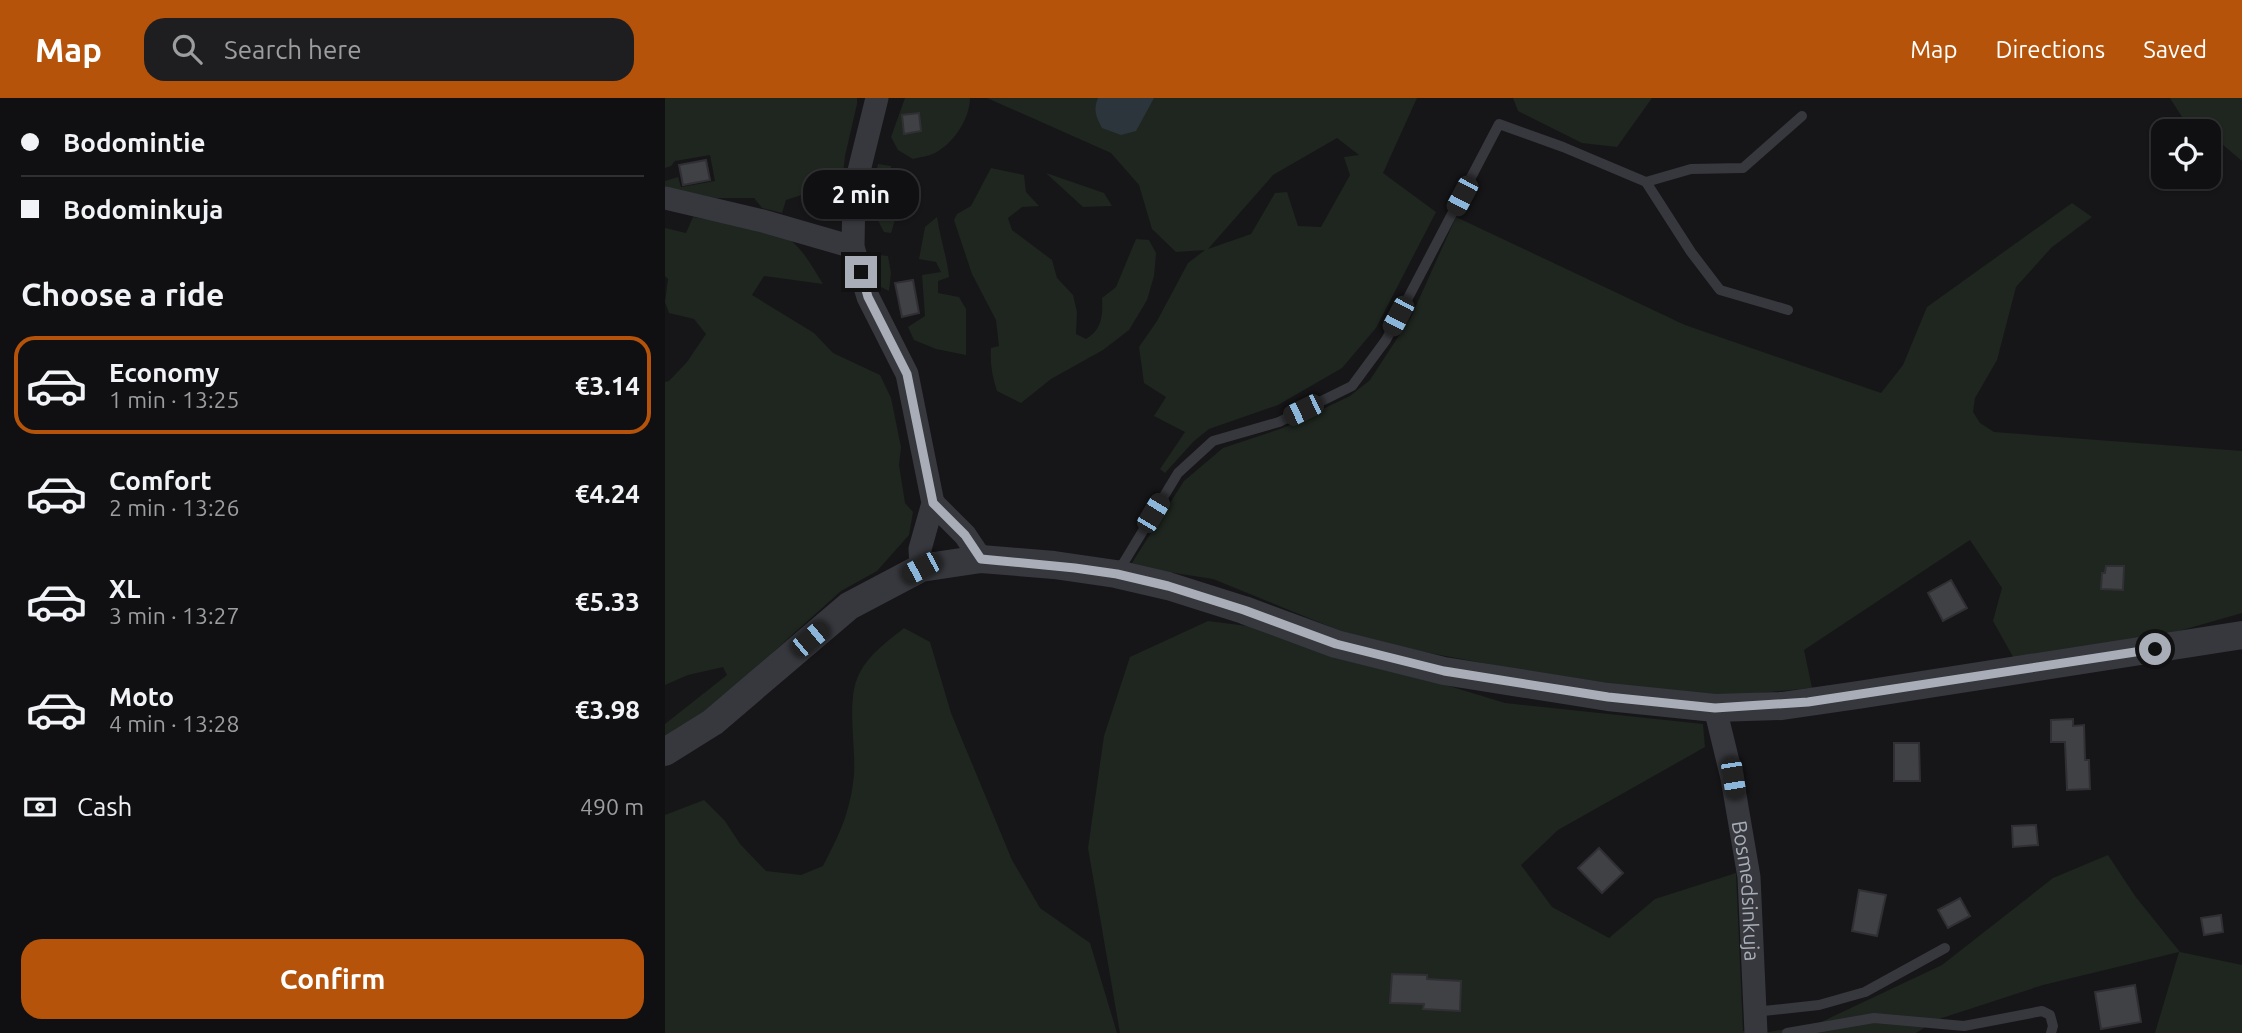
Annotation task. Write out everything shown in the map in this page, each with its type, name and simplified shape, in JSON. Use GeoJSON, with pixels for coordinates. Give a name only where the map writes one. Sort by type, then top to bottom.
{"type":"FeatureCollection","features":[{"type":"Feature","properties":{"kind":"street"},"geometry":{"type":"LineString","coordinates":[[877,98],[853,191],[853,247],[868,297],[907,374],[933,503],[921,549],[921,568]]}},
{"type":"Feature","properties":{"kind":"street"},"geometry":{"type":"LineString","coordinates":[[665,198],[764,220],[853,247]]}},
{"type":"Feature","properties":{"kind":"street"},"geometry":{"type":"LineString","coordinates":[[933,503],[965,535],[981,559]]}},
{"type":"Feature","properties":{"kind":"street"},"geometry":{"type":"LineString","coordinates":[[665,752],[713,722],[849,606],[921,568],[981,559],[1117,574],[1181,590],[1336,644],[1408,664],[1608,697],[1715,708],[1782,706],[2242,635]]}},
{"type":"Feature","properties":{"kind":"street","name":"Bosmedsinkuja"},"geometry":{"type":"LineString","coordinates":[[1715,708],[1733,778],[1749,877],[1755,1022]]}},
{"type":"Feature","properties":{"kind":"lane"},"geometry":{"type":"LineString","coordinates":[[1646,182],[1691,169],[1743,168],[1802,116]]}},
{"type":"Feature","properties":{"kind":"lane"},"geometry":{"type":"LineString","coordinates":[[1117,574],[1178,473],[1213,441],[1279,422],[1352,386],[1386,340],[1499,124],[1646,182],[1691,252],[1720,290],[1788,310]]}},
{"type":"Feature","properties":{"kind":"lane"},"geometry":{"type":"LineString","coordinates":[[1755,1022],[1865,992],[1945,948]]}},
{"type":"Feature","properties":{"kind":"lane"},"geometry":{"type":"LineString","coordinates":[[1787,1033],[1874,1018],[1967,1029],[2042,1011],[2050,1015],[2053,1026],[2051,1033]]}},
{"type":"Feature","properties":{"kind":"shaded area"},"geometry":{"type":"Polygon","coordinates":[[[665,98],[857,98],[845,156],[838,218],[822,220],[811,192],[786,200],[782,213],[762,208],[754,198],[716,198],[665,188],[665,181],[678,177],[681,187],[715,181],[710,155],[675,161],[665,168],[665,98]]]}},
{"type":"Feature","properties":{"kind":"shaded area"},"geometry":{"type":"Polygon","coordinates":[[[905,98],[970,98],[964,122],[948,143],[935,153],[913,159],[898,150],[891,137],[905,98]]]}},
{"type":"Feature","properties":{"kind":"shaded area"},"geometry":{"type":"Polygon","coordinates":[[[987,98],[1417,98],[1383,173],[1436,212],[1376,328],[1342,368],[1278,405],[1209,429],[1194,441],[1165,473],[1160,469],[1185,432],[1154,416],[1166,397],[1144,383],[1139,347],[1157,321],[1188,263],[1205,250],[1176,252],[1152,229],[1139,185],[1111,153],[987,98]],[[1337,138],[1273,175],[1208,249],[1251,234],[1275,193],[1287,192],[1298,226],[1321,227],[1350,175],[1344,157],[1359,155],[1337,138]]]}},
{"type":"Feature","properties":{"kind":"shaded area"},"geometry":{"type":"Polygon","coordinates":[[[1098,98],[1154,98],[1136,131],[1121,135],[1102,128],[1096,113],[1098,98]]]}},
{"type":"Feature","properties":{"kind":"shaded area"},"geometry":{"type":"Polygon","coordinates":[[[1513,98],[1652,98],[1617,147],[1582,143],[1518,111],[1513,98]]]}},
{"type":"Feature","properties":{"kind":"shaded area"},"geometry":{"type":"Polygon","coordinates":[[[2170,98],[2242,98],[2242,161],[2221,144],[2221,119],[2183,119],[2170,98]]]}},
{"type":"Feature","properties":{"kind":"shaded area"},"geometry":{"type":"Polygon","coordinates":[[[878,164],[891,166],[888,197],[897,213],[891,233],[884,232],[874,206],[873,191],[878,164]]]}},
{"type":"Feature","properties":{"kind":"shaded area"},"geometry":{"type":"Polygon","coordinates":[[[991,168],[1024,175],[1026,192],[1039,206],[1022,207],[1008,218],[1012,230],[1052,260],[1057,278],[1073,295],[1077,312],[1076,334],[1086,339],[1095,331],[1102,316],[1102,298],[1116,287],[1136,239],[1149,240],[1156,253],[1154,276],[1147,300],[1129,330],[1103,350],[1051,379],[1021,403],[997,391],[991,359],[991,348],[999,346],[996,320],[972,274],[954,220],[957,214],[971,206],[991,168]]]}},
{"type":"Feature","properties":{"kind":"shaded area"},"geometry":{"type":"Polygon","coordinates":[[[1046,173],[1104,193],[1112,206],[1083,207],[1046,173]]]}},
{"type":"Feature","properties":{"kind":"shaded area"},"geometry":{"type":"Polygon","coordinates":[[[2072,203],[2092,217],[2051,248],[2016,287],[1997,360],[1975,398],[1973,412],[1980,423],[1994,432],[2242,451],[2242,613],[2179,631],[2017,664],[1993,621],[2002,588],[1970,540],[1804,650],[1812,688],[1704,698],[1504,667],[1365,641],[1213,579],[1130,566],[1184,481],[1223,448],[1283,428],[1350,396],[1370,380],[1411,317],[1456,217],[1685,325],[1881,393],[1903,365],[1927,307],[2072,203]]]}},
{"type":"Feature","properties":{"kind":"shaded area"},"geometry":{"type":"Polygon","coordinates":[[[693,217],[770,231],[790,240],[804,255],[823,284],[764,276],[752,295],[814,333],[833,353],[880,375],[891,398],[901,447],[899,465],[905,503],[913,512],[909,535],[877,571],[841,591],[710,709],[665,739],[665,724],[727,675],[723,667],[688,675],[665,685],[665,382],[687,362],[706,334],[694,319],[669,313],[665,302],[668,279],[665,276],[665,228],[686,233],[693,217]]]}},
{"type":"Feature","properties":{"kind":"shaded area"},"geometry":{"type":"Polygon","coordinates":[[[937,217],[949,277],[938,281],[938,293],[959,297],[966,309],[966,355],[936,349],[914,340],[908,327],[925,316],[922,275],[941,272],[936,262],[919,259],[925,227],[937,217]]]}},
{"type":"Feature","properties":{"kind":"shaded area"},"geometry":{"type":"Polygon","coordinates":[[[879,255],[888,256],[891,273],[889,291],[879,286],[879,255]]]}},
{"type":"Feature","properties":{"kind":"shaded area"},"geometry":{"type":"Polygon","coordinates":[[[1208,621],[1255,627],[1505,703],[1703,724],[1705,747],[1558,830],[1521,865],[1552,907],[1609,938],[1655,899],[1736,873],[1743,1031],[1769,1032],[1819,1023],[1942,965],[2053,878],[2108,855],[2135,896],[2180,952],[2242,965],[2242,1033],[2155,1033],[2179,952],[2043,985],[1936,1020],[1916,1033],[1120,1033],[1088,848],[1104,736],[1130,657],[1208,621]]]}},
{"type":"Feature","properties":{"kind":"shaded area"},"geometry":{"type":"Polygon","coordinates":[[[904,628],[930,642],[951,713],[1012,860],[1040,908],[1090,943],[1117,1033],[665,1033],[665,815],[704,800],[766,871],[801,875],[823,866],[850,801],[854,775],[852,709],[855,685],[868,660],[904,628]]]}},
{"type":"Feature","properties":{"kind":"building"},"geometry":{"type":"Polygon","coordinates":[[[919,113],[921,131],[904,134],[902,115],[919,113]]]}},
{"type":"Feature","properties":{"kind":"building"},"geometry":{"type":"Polygon","coordinates":[[[706,160],[710,180],[683,185],[679,165],[706,160]]]}},
{"type":"Feature","properties":{"kind":"building"},"geometry":{"type":"Polygon","coordinates":[[[913,280],[919,313],[902,317],[895,283],[913,280]]]}},
{"type":"Feature","properties":{"kind":"building"},"geometry":{"type":"Polygon","coordinates":[[[2106,566],[2124,566],[2123,590],[2101,589],[2102,573],[2105,573],[2106,566]]]}},
{"type":"Feature","properties":{"kind":"building"},"geometry":{"type":"Polygon","coordinates":[[[1951,580],[1967,608],[1943,621],[1928,593],[1951,580]]]}},
{"type":"Feature","properties":{"kind":"building"},"geometry":{"type":"Polygon","coordinates":[[[2073,719],[2073,726],[2084,725],[2085,760],[2089,760],[2090,789],[2067,790],[2065,742],[2051,742],[2051,720],[2073,719]]]}},
{"type":"Feature","properties":{"kind":"building"},"geometry":{"type":"Polygon","coordinates":[[[1894,743],[1919,743],[1920,781],[1894,781],[1894,743]]]}},
{"type":"Feature","properties":{"kind":"building"},"geometry":{"type":"Polygon","coordinates":[[[2036,825],[2038,845],[2013,847],[2012,826],[2036,825]]]}},
{"type":"Feature","properties":{"kind":"building"},"geometry":{"type":"Polygon","coordinates":[[[1599,848],[1623,873],[1602,893],[1578,868],[1599,848]]]}},
{"type":"Feature","properties":{"kind":"building"},"geometry":{"type":"Polygon","coordinates":[[[1859,890],[1886,895],[1877,936],[1852,931],[1859,890]]]}},
{"type":"Feature","properties":{"kind":"building"},"geometry":{"type":"Polygon","coordinates":[[[1960,898],[1970,916],[1948,928],[1938,910],[1960,898]]]}},
{"type":"Feature","properties":{"kind":"building"},"geometry":{"type":"Polygon","coordinates":[[[2221,915],[2223,932],[2204,935],[2201,918],[2221,915]]]}},
{"type":"Feature","properties":{"kind":"building"},"geometry":{"type":"Polygon","coordinates":[[[1392,974],[1427,975],[1427,979],[1461,981],[1460,1011],[1423,1009],[1424,1004],[1390,1003],[1392,974]]]}},
{"type":"Feature","properties":{"kind":"building"},"geometry":{"type":"Polygon","coordinates":[[[2135,985],[2141,1022],[2101,1029],[2095,992],[2135,985]]]}},
{"type":"Feature","properties":{"kind":"route"},"geometry":{"type":"LineString","coordinates":[[861,272],[868,297],[907,374],[933,503],[965,535],[981,559],[1117,574],[1168,586],[1244,610],[1336,644],[1408,664],[1608,697],[1715,708],[1782,706],[2155,649]]}}]}
